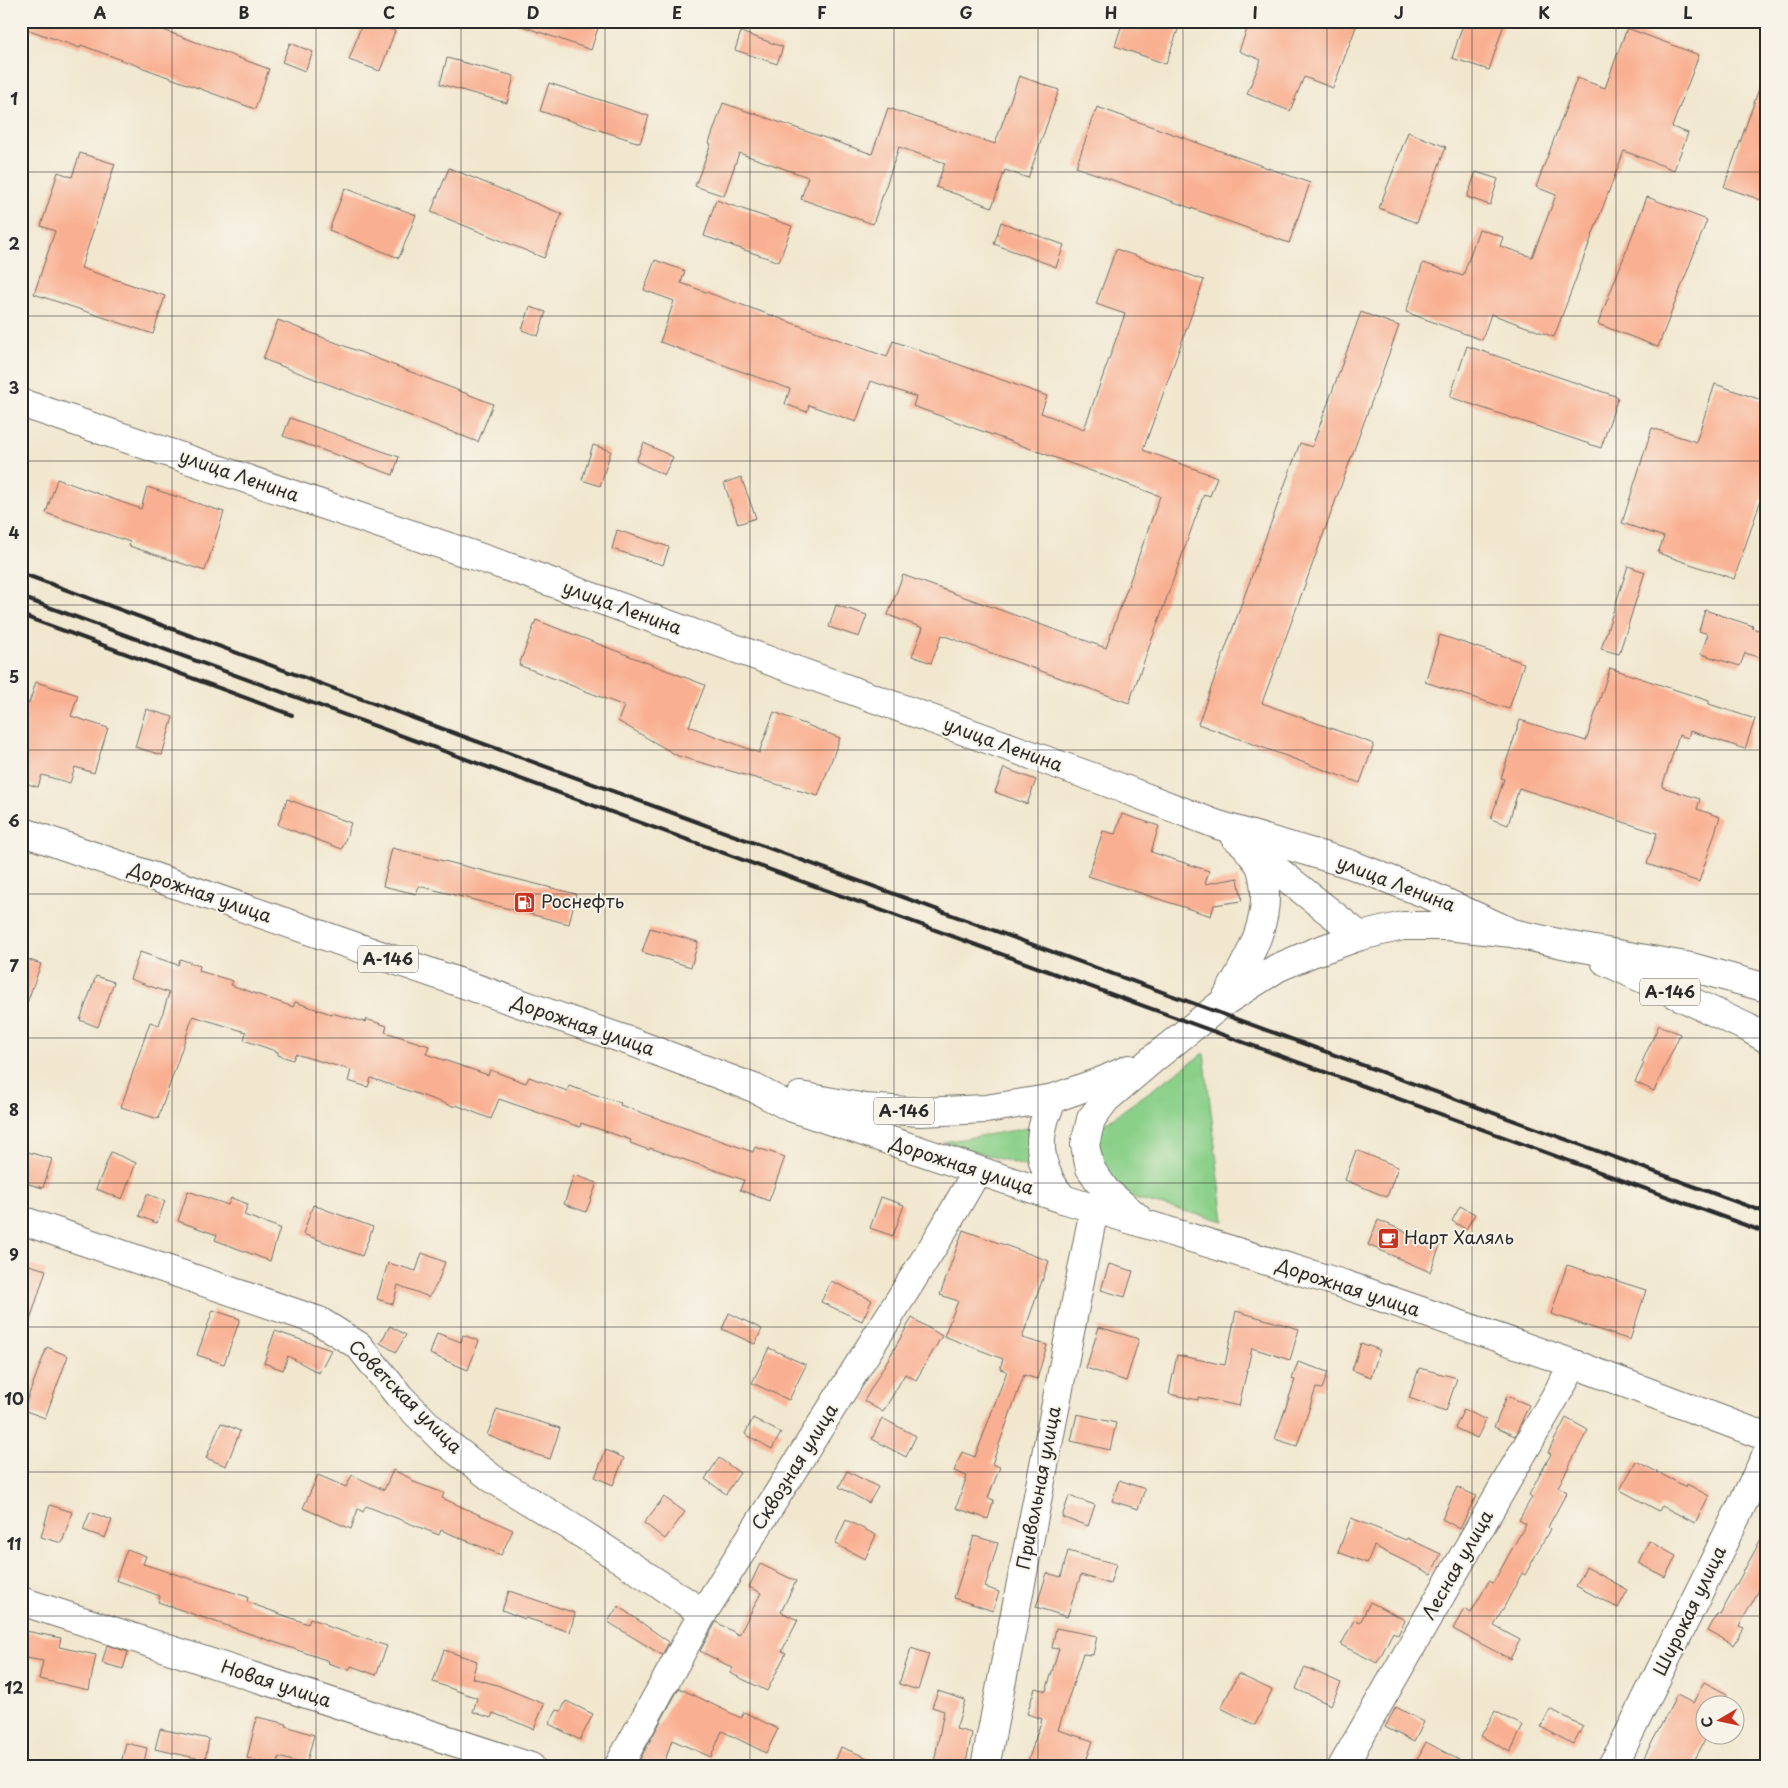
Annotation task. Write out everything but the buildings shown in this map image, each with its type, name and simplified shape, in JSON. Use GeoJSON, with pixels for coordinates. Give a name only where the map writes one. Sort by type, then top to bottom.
{"type":"FeatureCollection","features":[{"type":"Feature","properties":{"kind":"street","name":"улица Ленина"},"geometry":{"type":"LineString","coordinates":[[21,404],[532,576],[1098,779],[1218,825],[1350,864],[1429,895],[1512,933],[1572,946],[1691,967],[1767,988]]}},
{"type":"Feature","properties":{"kind":"street","name":"улица Ленина"},"geometry":{"type":"LineString","coordinates":[[1218,825],[1360,936]]}},
{"type":"Feature","properties":{"kind":"street","name":"Дорожная улица"},"geometry":{"type":"LineString","coordinates":[[21,831],[632,1042],[754,1088],[790,1108],[1094,1209],[1343,1284],[1574,1364],[1767,1437]]}},
{"type":"Feature","properties":{"kind":"street","name":"улица Ленина"},"geometry":{"type":"LineString","coordinates":[[1224,1002],[1255,943],[1266,904],[1263,876],[1259,864],[1242,842]]}},
{"type":"Feature","properties":{"kind":"street","name":"А-146"},"geometry":{"type":"LineString","coordinates":[[754,1088],[866,1108],[920,1112],[986,1109],[1054,1098],[1102,1081],[1153,1058],[1224,1002],[1277,968],[1312,952],[1360,936],[1404,926],[1447,926],[1512,933]]}},
{"type":"Feature","properties":{"kind":"street","name":"улица Ленина"},"geometry":{"type":"LineString","coordinates":[[1572,946],[1748,1028],[1767,1039]]}},
{"type":"Feature","properties":{"kind":"street"},"geometry":{"type":"LineString","coordinates":[[1145,1224],[1106,1191],[1090,1168],[1084,1145],[1091,1119],[1106,1099],[1153,1058]]}},
{"type":"Feature","properties":{"kind":"street"},"geometry":{"type":"LineString","coordinates":[[1054,1098],[1046,1113],[1040,1135],[1042,1158],[1050,1180],[1063,1199]]}},
{"type":"Feature","properties":{"kind":"street"},"geometry":{"type":"LineString","coordinates":[[866,1108],[977,1171]]}},
{"type":"Feature","properties":{"kind":"street","name":"Сквозная улица"},"geometry":{"type":"LineString","coordinates":[[618,1767],[703,1613],[934,1245],[977,1171]]}},
{"type":"Feature","properties":{"kind":"street","name":"Привольная улица"},"geometry":{"type":"LineString","coordinates":[[985,1767],[1094,1209]]}},
{"type":"Feature","properties":{"kind":"street","name":"Советская улица"},"geometry":{"type":"LineString","coordinates":[[21,1220],[318,1321],[359,1346],[400,1397],[438,1435],[494,1479],[703,1613]]}},
{"type":"Feature","properties":{"kind":"street","name":"Лесная улица"},"geometry":{"type":"LineString","coordinates":[[1342,1767],[1574,1364]]}},
{"type":"Feature","properties":{"kind":"street","name":"Широкая улица"},"geometry":{"type":"LineString","coordinates":[[1611,1767],[1767,1454]]}},
{"type":"Feature","properties":{"kind":"street","name":"Новая улица"},"geometry":{"type":"LineString","coordinates":[[21,1601],[531,1767]]}},
{"type":"Feature","properties":{"kind":"green space"},"geometry":{"type":"Polygon","coordinates":[[[1204,1053],[1224,1221],[1135,1199],[1115,1190],[1095,1145],[1104,1124],[1204,1053]]]}},
{"type":"Feature","properties":{"kind":"green space"},"geometry":{"type":"Polygon","coordinates":[[[1028,1128],[1031,1168],[943,1142],[1028,1128]]]}},
{"type":"Feature","properties":{"kind":"railway"},"geometry":{"type":"LineString","coordinates":[[21,573],[1767,1213]]}},
{"type":"Feature","properties":{"kind":"railway"},"geometry":{"type":"LineString","coordinates":[[21,597],[1767,1233]]}},
{"type":"Feature","properties":{"kind":"railway"},"geometry":{"type":"LineString","coordinates":[[21,615],[292,715]]}},
{"type":"Feature","properties":{"kind":"place","name":"Роснефть"},"geometry":{"type":"Point","coordinates":[525,902]}},
{"type":"Feature","properties":{"kind":"place","name":"Нарт Халяль"},"geometry":{"type":"Point","coordinates":[1388,1238]}}]}
